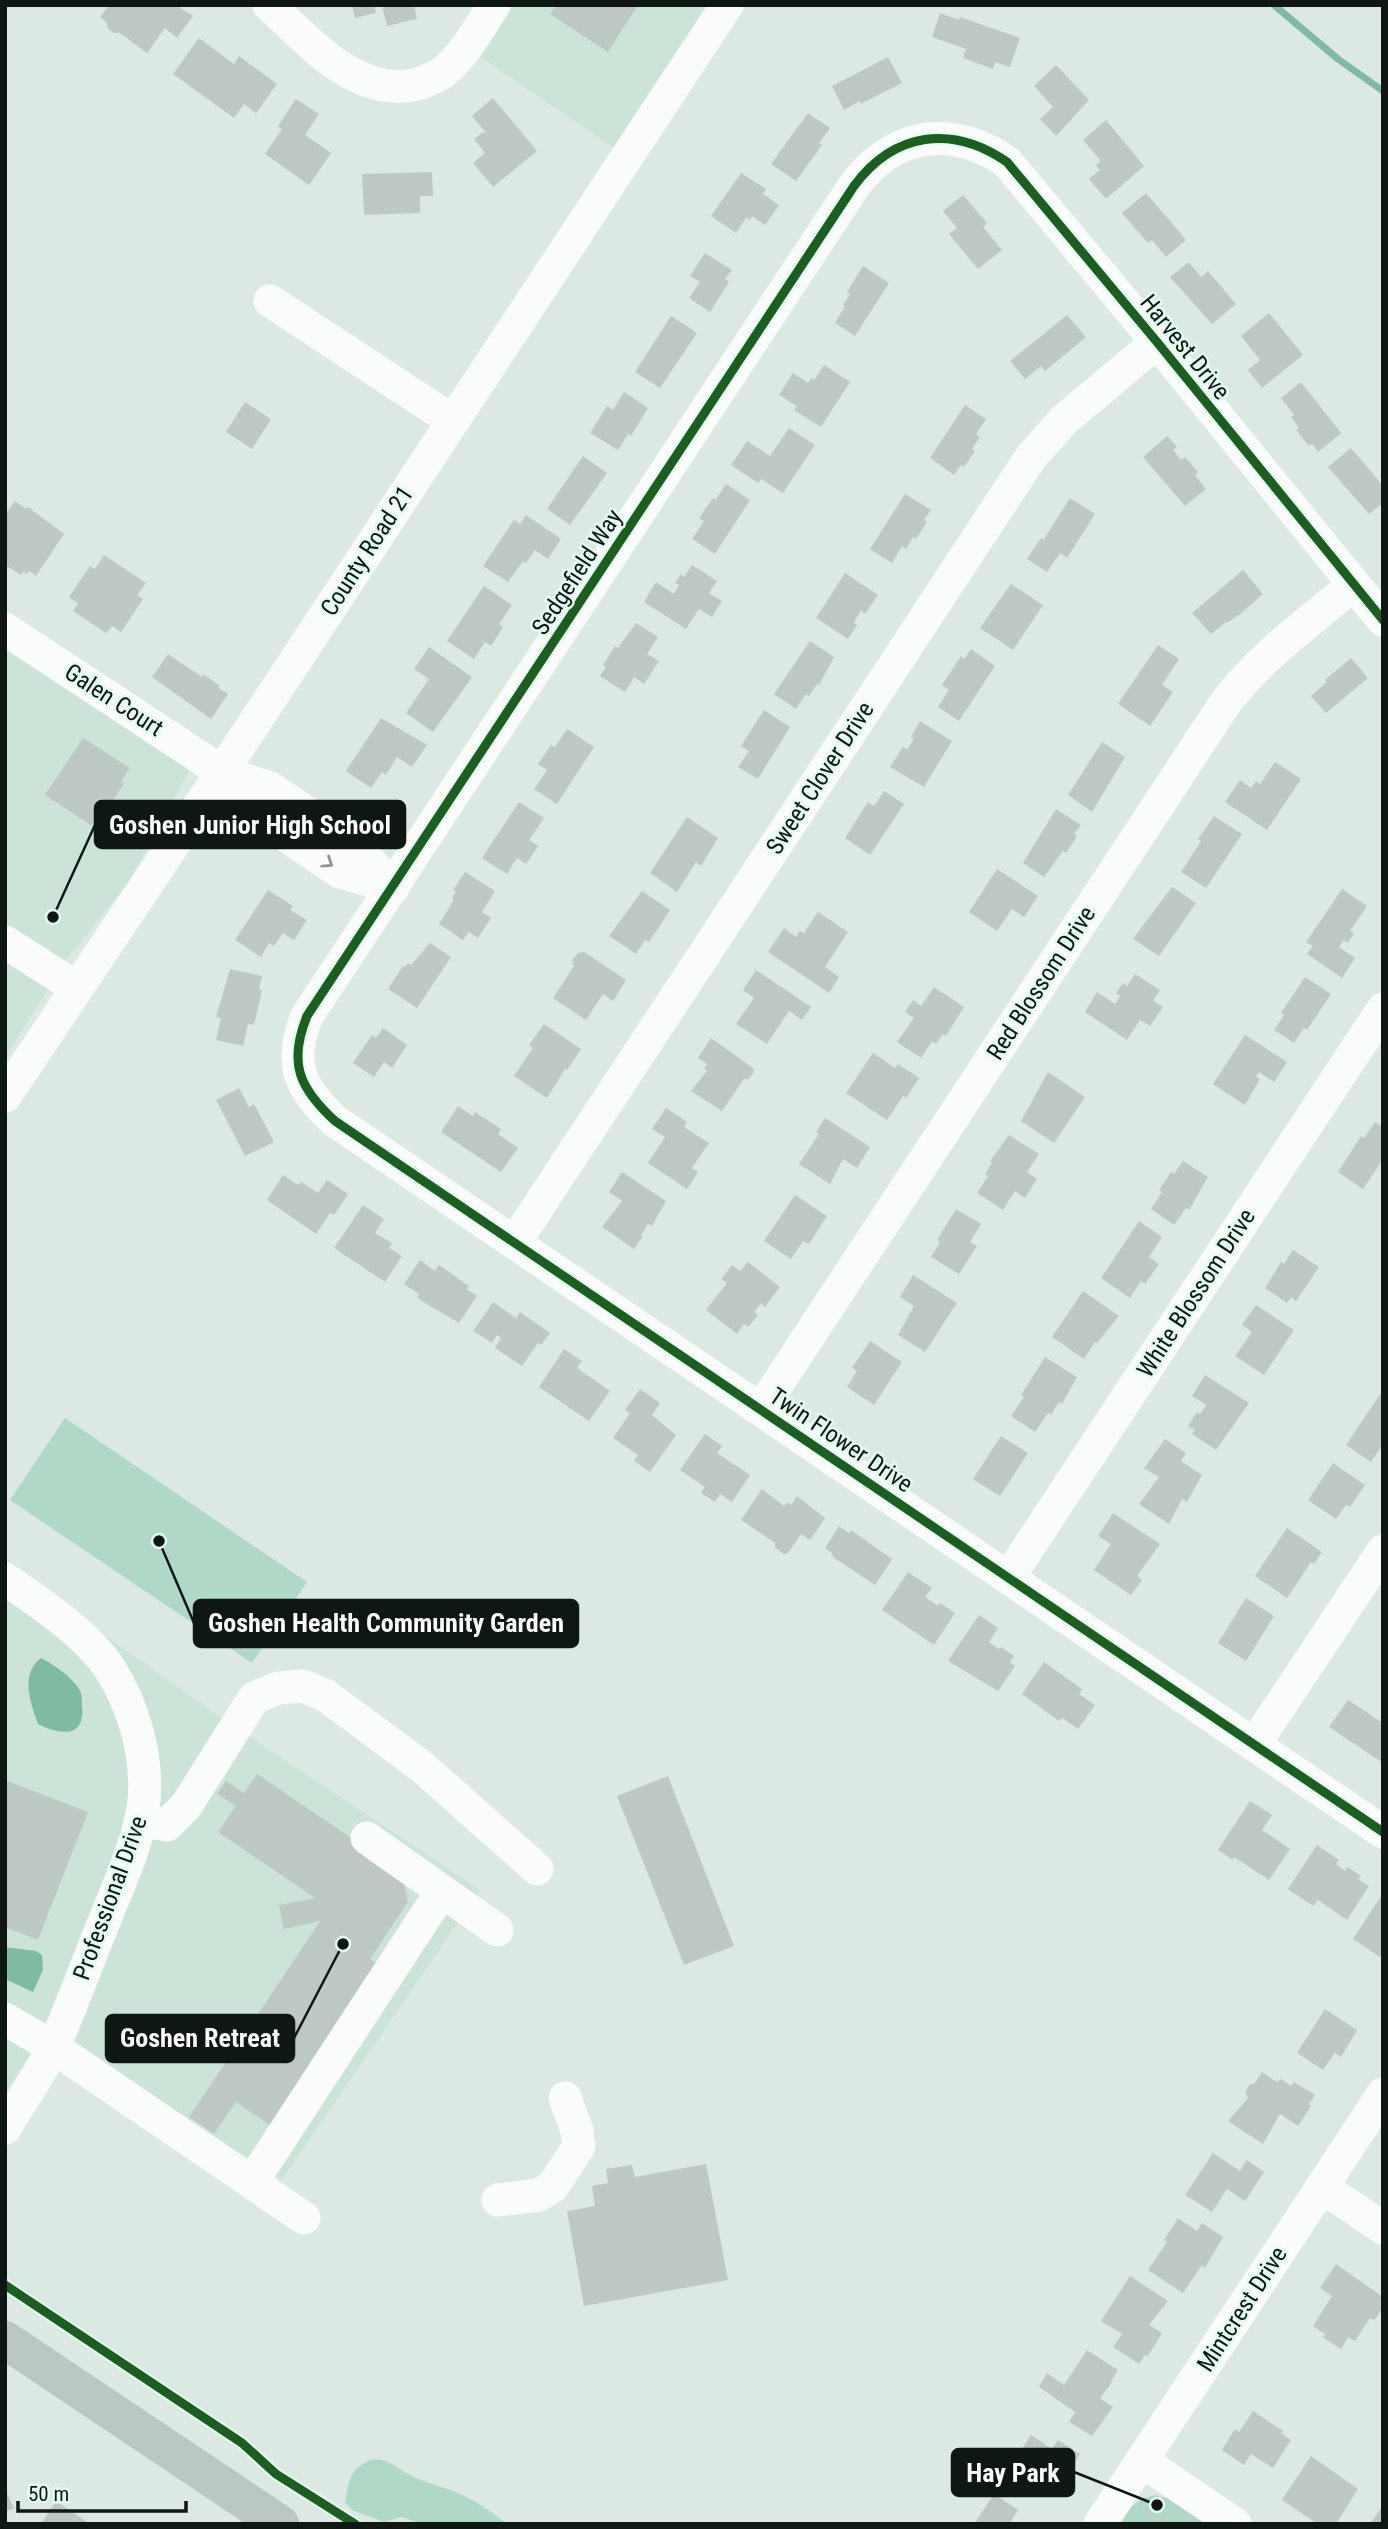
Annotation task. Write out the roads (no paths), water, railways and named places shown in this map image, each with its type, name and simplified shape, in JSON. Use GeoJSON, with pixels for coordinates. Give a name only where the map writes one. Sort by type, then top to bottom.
{"type":"FeatureCollection","features":[{"type":"Feature","properties":{"kind":"main road"},"geometry":{"type":"LineString","coordinates":[[5,2340],[280,2524]]}},
{"type":"Feature","properties":{"kind":"street"},"geometry":{"type":"LineString","coordinates":[[269,5],[339,66],[359,79],[402,88],[440,75],[454,62],[494,5]]}},
{"type":"Feature","properties":{"kind":"street","name":"County Road 21"},"geometry":{"type":"LineString","coordinates":[[5,1096],[222,772],[727,5]]}},
{"type":"Feature","properties":{"kind":"street","name":"Harvest Drive"},"geometry":{"type":"LineString","coordinates":[[932,138],[956,139],[974,144],[1007,162],[1383,620]]}},
{"type":"Feature","properties":{"kind":"street","name":"Sedgefield Way"},"geometry":{"type":"LineString","coordinates":[[297,1064],[300,1035],[307,1016],[854,186],[867,168],[884,155],[913,141],[932,138]]}},
{"type":"Feature","properties":{"kind":"street"},"geometry":{"type":"LineString","coordinates":[[270,301],[453,421]]}},
{"type":"Feature","properties":{"kind":"street","name":"Sweet Clover Drive"},"geometry":{"type":"LineString","coordinates":[[514,1242],[1031,457],[1064,420],[1157,342]]}},
{"type":"Feature","properties":{"kind":"street","name":"Red Blossom Drive"},"geometry":{"type":"LineString","coordinates":[[761,1409],[1226,702],[1268,655],[1353,585]]}},
{"type":"Feature","properties":{"kind":"street","name":"Galen Court"},"geometry":{"type":"LineString","coordinates":[[5,629],[222,772],[254,814],[340,872],[393,888]]}},
{"type":"Feature","properties":{"kind":"street"},"geometry":{"type":"LineString","coordinates":[[5,942],[77,988]]}},
{"type":"Feature","properties":{"kind":"street","name":"White Blossom Drive"},"geometry":{"type":"LineString","coordinates":[[1009,1577],[1383,1009]]}},
{"type":"Feature","properties":{"kind":"street","name":"Twin Flower Drive"},"geometry":{"type":"LineString","coordinates":[[297,1064],[306,1089],[335,1121],[1383,1832]]}},
{"type":"Feature","properties":{"kind":"street"},"geometry":{"type":"LineString","coordinates":[[1254,1745],[1383,1551]]}},
{"type":"Feature","properties":{"kind":"street","name":"Professional Drive"},"geometry":{"type":"LineString","coordinates":[[5,1579],[61,1620],[109,1667],[125,1695],[136,1727],[142,1761],[144,1799],[140,1821],[120,1884],[53,2047],[5,2129]]}},
{"type":"Feature","properties":{"kind":"street"},"geometry":{"type":"LineString","coordinates":[[140,1821],[167,1825],[186,1806],[254,1698],[278,1688],[303,1686],[325,1695],[421,1766],[537,1869]]}},
{"type":"Feature","properties":{"kind":"street"},"geometry":{"type":"LineString","coordinates":[[367,1838],[497,1930]]}},
{"type":"Feature","properties":{"kind":"street"},"geometry":{"type":"LineString","coordinates":[[252,2182],[442,1891]]}},
{"type":"Feature","properties":{"kind":"street"},"geometry":{"type":"LineString","coordinates":[[5,2019],[53,2047],[304,2218]]}},
{"type":"Feature","properties":{"kind":"street","name":"Mintcrest Drive"},"geometry":{"type":"LineString","coordinates":[[1100,2524],[1383,2094]]}},
{"type":"Feature","properties":{"kind":"street"},"geometry":{"type":"LineString","coordinates":[[498,2200],[539,2195],[553,2186],[579,2146],[578,2131],[565,2098]]}},
{"type":"Feature","properties":{"kind":"street"},"geometry":{"type":"LineString","coordinates":[[1322,2187],[1383,2228]]}},
{"type":"Feature","properties":{"kind":"street"},"geometry":{"type":"LineString","coordinates":[[1142,2461],[1235,2524]]}},
{"type":"Feature","properties":{"kind":"waterway"},"geometry":{"type":"LineString","coordinates":[[1274,5],[1338,59],[1383,91]]}},
{"type":"Feature","properties":{"kind":"place","name":"Goshen Junior High School"},"geometry":{"type":"Point","coordinates":[53,917]}},
{"type":"Feature","properties":{"kind":"place","name":"Goshen Health Community Garden"},"geometry":{"type":"Point","coordinates":[159,1541]}},
{"type":"Feature","properties":{"kind":"place","name":"Goshen Retreat"},"geometry":{"type":"Point","coordinates":[343,1944]}},
{"type":"Feature","properties":{"kind":"place","name":"Hay Park"},"geometry":{"type":"Point","coordinates":[1157,2505]}}]}
